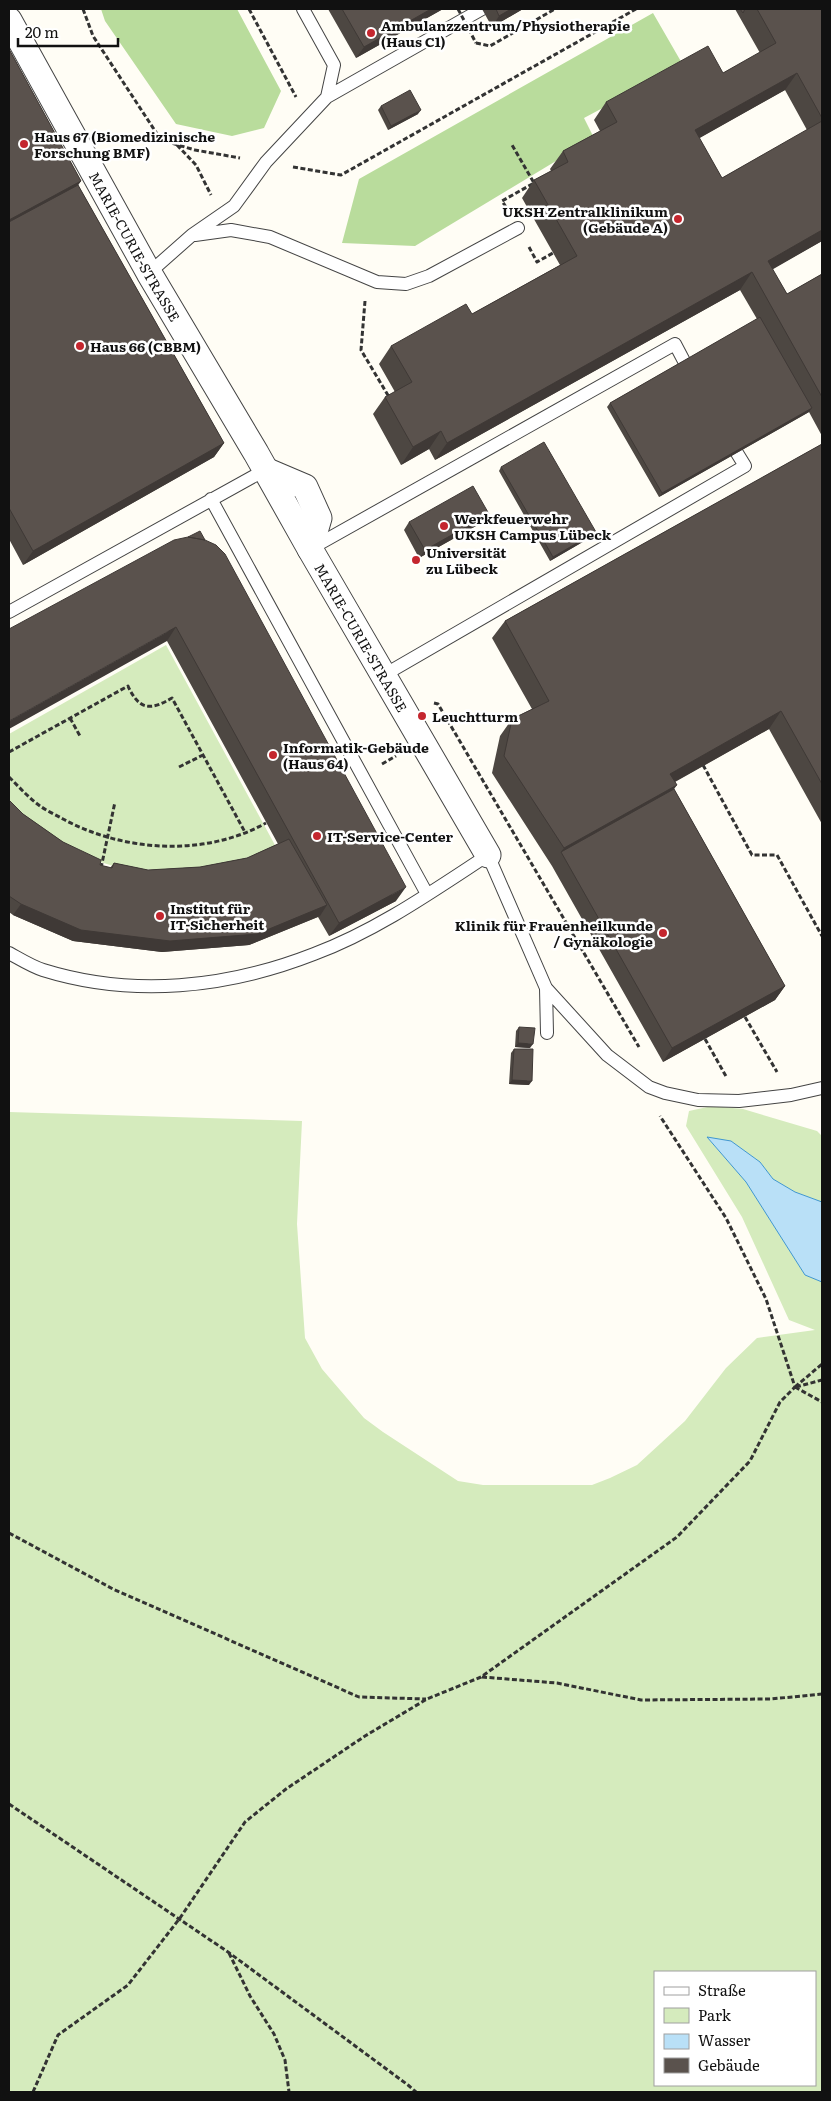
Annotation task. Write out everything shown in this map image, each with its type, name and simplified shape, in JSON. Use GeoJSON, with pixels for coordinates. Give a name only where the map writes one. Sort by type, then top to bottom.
{"type":"FeatureCollection","features":[{"type":"Feature","properties":{"kind":"street","name":"MARIE-CURIE-STRASSE"},"geometry":{"type":"LineString","coordinates":[[9,20],[149,273],[488,855]]}},
{"type":"Feature","properties":{"kind":"lane"},"geometry":{"type":"LineString","coordinates":[[303,9],[334,65],[327,98]]}},
{"type":"Feature","properties":{"kind":"lane"},"geometry":{"type":"LineString","coordinates":[[149,273],[192,235],[234,206],[266,162],[327,98],[482,9]]}},
{"type":"Feature","properties":{"kind":"lane"},"geometry":{"type":"LineString","coordinates":[[192,235],[231,230],[270,237],[377,282],[406,284],[429,276],[518,228]]}},
{"type":"Feature","properties":{"kind":"lane"},"geometry":{"type":"LineString","coordinates":[[310,549],[675,344],[685,363]]}},
{"type":"Feature","properties":{"kind":"lane"},"geometry":{"type":"LineString","coordinates":[[384,675],[745,466],[737,453]]}},
{"type":"Feature","properties":{"kind":"lane"},"geometry":{"type":"LineString","coordinates":[[9,612],[264,470]]}},
{"type":"Feature","properties":{"kind":"lane"},"geometry":{"type":"LineString","coordinates":[[210,499],[427,894]]}},
{"type":"Feature","properties":{"kind":"lane"},"geometry":{"type":"LineString","coordinates":[[9,953],[42,969],[116,986],[186,986],[250,974],[314,954],[375,925],[488,855],[546,988],[607,1055],[650,1087],[665,1093],[698,1100],[739,1101],[790,1095],[822,1088]]}},
{"type":"Feature","properties":{"kind":"lane"},"geometry":{"type":"LineString","coordinates":[[546,988],[547,1033]]}},
{"type":"Feature","properties":{"kind":"path"},"geometry":{"type":"LineString","coordinates":[[82,9],[92,36]]}},
{"type":"Feature","properties":{"kind":"path"},"geometry":{"type":"LineString","coordinates":[[249,9],[307,117]]}},
{"type":"Feature","properties":{"kind":"path"},"geometry":{"type":"LineString","coordinates":[[458,9],[476,43],[490,46],[555,9]]}},
{"type":"Feature","properties":{"kind":"path"},"geometry":{"type":"LineString","coordinates":[[176,144],[196,165],[222,213]]}},
{"type":"Feature","properties":{"kind":"path"},"geometry":{"type":"LineString","coordinates":[[512,145],[534,183],[502,200],[518,228]]}},
{"type":"Feature","properties":{"kind":"path"},"geometry":{"type":"LineString","coordinates":[[367,278],[361,350],[392,403]]}},
{"type":"Feature","properties":{"kind":"path"},"geometry":{"type":"LineString","coordinates":[[9,752],[128,686],[134,699],[145,706],[158,706],[172,698],[246,834]]}},
{"type":"Feature","properties":{"kind":"path"},"geometry":{"type":"LineString","coordinates":[[438,704],[665,1093]]}},
{"type":"Feature","properties":{"kind":"path"},"geometry":{"type":"LineString","coordinates":[[70,718],[80,736]]}},
{"type":"Feature","properties":{"kind":"path"},"geometry":{"type":"LineString","coordinates":[[179,767],[203,755]]}},
{"type":"Feature","properties":{"kind":"path"},"geometry":{"type":"LineString","coordinates":[[703,765],[752,855],[777,855],[822,936]]}},
{"type":"Feature","properties":{"kind":"path"},"geometry":{"type":"LineString","coordinates":[[9,777],[40,807],[83,830],[125,842],[170,847],[210,843],[246,834],[266,823]]}},
{"type":"Feature","properties":{"kind":"path"},"geometry":{"type":"LineString","coordinates":[[100,870],[115,802]]}},
{"type":"Feature","properties":{"kind":"path"},"geometry":{"type":"LineString","coordinates":[[745,1017],[790,1095]]}},
{"type":"Feature","properties":{"kind":"path"},"geometry":{"type":"LineString","coordinates":[[706,1039],[739,1101]]}},
{"type":"Feature","properties":{"kind":"path"},"geometry":{"type":"LineString","coordinates":[[654,1110],[726,1218],[766,1299],[796,1387],[822,1402]]}},
{"type":"Feature","properties":{"kind":"path"},"geometry":{"type":"LineString","coordinates":[[32,2092],[58,2035],[128,1985],[180,1918],[246,1822],[286,1789],[365,1736],[427,1699],[481,1677],[677,1537],[750,1461],[780,1402],[822,1364]]}},
{"type":"Feature","properties":{"kind":"path"},"geometry":{"type":"LineString","coordinates":[[796,1387],[822,1380]]}},
{"type":"Feature","properties":{"kind":"path"},"geometry":{"type":"LineString","coordinates":[[9,1533],[113,1589],[359,1698],[427,1699]]}},
{"type":"Feature","properties":{"kind":"path"},"geometry":{"type":"LineString","coordinates":[[481,1677],[557,1683],[641,1700],[771,1699],[822,1694]]}},
{"type":"Feature","properties":{"kind":"path"},"geometry":{"type":"LineString","coordinates":[[9,1804],[180,1918],[416,2092]]}},
{"type":"Feature","properties":{"kind":"path"},"geometry":{"type":"LineString","coordinates":[[228,1952],[250,1996],[274,2034],[285,2060],[289,2092]]}},
{"type":"Feature","properties":{"kind":"green space"},"geometry":{"type":"Polygon","coordinates":[[[101,9],[237,9],[281,91],[264,128],[232,136],[176,124],[105,21],[101,9]]]}},
{"type":"Feature","properties":{"kind":"green space"},"geometry":{"type":"Polygon","coordinates":[[[653,13],[683,65],[584,118],[594,138],[415,246],[342,243],[359,179],[653,13]]]}},
{"type":"Feature","properties":{"kind":"green space"},"geometry":{"type":"Polygon","coordinates":[[[166,645],[276,847],[218,868],[126,870],[72,853],[9,809],[9,734],[166,645]]]}},
{"type":"Feature","properties":{"kind":"green space"},"geometry":{"type":"Polygon","coordinates":[[[712,1106],[743,1109],[817,1131],[822,1136],[822,1202],[795,1192],[773,1179],[760,1162],[731,1141],[708,1138],[746,1182],[805,1275],[822,1282],[822,2092],[9,2092],[9,1112],[302,1121],[297,1224],[305,1338],[322,1369],[364,1418],[458,1481],[483,1485],[592,1485],[610,1478],[637,1465],[685,1421],[726,1368],[757,1338],[815,1330],[789,1320],[742,1217],[686,1126],[689,1111],[712,1106]]]}},
{"type":"Feature","properties":{"kind":"water"},"geometry":{"type":"Polygon","coordinates":[[[707,1137],[731,1141],[760,1162],[773,1179],[795,1192],[822,1202],[822,1282],[805,1275],[746,1182],[707,1137]]]}},
{"type":"Feature","properties":{"kind":"building","name":"Ambulanzzentrum/Physiotherapie (Haus C1)"},"geometry":{"type":"Polygon","coordinates":[[[342,9],[431,9],[364,47],[342,9]]]}},
{"type":"Feature","properties":{"kind":"building"},"geometry":{"type":"Polygon","coordinates":[[[496,9],[511,9],[499,16],[496,9]]]}},
{"type":"Feature","properties":{"kind":"building","name":"UKSH Zentralklinikum (Gebäude A)"},"geometry":{"type":"Polygon","coordinates":[[[757,9],[822,9],[822,118],[797,73],[695,130],[722,178],[822,121],[822,230],[768,261],[787,294],[822,274],[822,397],[752,272],[447,443],[441,431],[413,447],[385,397],[412,382],[391,346],[466,304],[472,314],[577,256],[534,180],[568,162],[563,151],[617,122],[606,102],[708,46],[723,73],[776,43],[757,9]]]}},
{"type":"Feature","properties":{"kind":"building"},"geometry":{"type":"Polygon","coordinates":[[[9,49],[81,181],[9,220],[9,49]]]}},
{"type":"Feature","properties":{"kind":"building"},"geometry":{"type":"Polygon","coordinates":[[[410,90],[421,110],[391,126],[381,106],[410,90]]]}},
{"type":"Feature","properties":{"kind":"building","name":"Haus 66 (CBBM)"},"geometry":{"type":"Polygon","coordinates":[[[78,185],[224,443],[33,551],[9,508],[9,222],[78,185]]]}},
{"type":"Feature","properties":{"kind":"building"},"geometry":{"type":"Polygon","coordinates":[[[760,317],[812,408],[662,493],[610,403],[760,317]]]}},
{"type":"Feature","properties":{"kind":"building"},"geometry":{"type":"Polygon","coordinates":[[[544,442],[596,532],[553,557],[501,467],[544,442]]]}},
{"type":"Feature","properties":{"kind":"building"},"geometry":{"type":"Polygon","coordinates":[[[822,444],[822,784],[781,711],[670,774],[677,785],[564,848],[504,756],[512,719],[549,701],[505,621],[822,444]]]}},
{"type":"Feature","properties":{"kind":"building","name":"Werkfeuerwehr UKSH Campus Lübeck"},"geometry":{"type":"Polygon","coordinates":[[[473,486],[489,514],[425,550],[409,522],[473,486]]]}},
{"type":"Feature","properties":{"kind":"building"},"geometry":{"type":"Polygon","coordinates":[[[200,531],[205,540],[188,537],[200,531]]]}},
{"type":"Feature","properties":{"kind":"building"},"geometry":{"type":"Polygon","coordinates":[[[188,537],[205,540],[216,545],[225,554],[406,887],[339,923],[176,627],[9,721],[9,629],[174,540],[188,537]]]}},
{"type":"Feature","properties":{"kind":"building","name":"Klinik für Frauenheilkunde / Gynäkologie"},"geometry":{"type":"Polygon","coordinates":[[[674,789],[785,986],[672,1048],[561,852],[674,789]]]}},
{"type":"Feature","properties":{"kind":"building"},"geometry":{"type":"Polygon","coordinates":[[[9,800],[23,814],[63,842],[101,860],[100,865],[112,868],[114,863],[148,870],[200,867],[247,858],[289,839],[327,905],[257,934],[170,941],[81,930],[21,904],[9,896],[9,800]]]}},
{"type":"Feature","properties":{"kind":"building"},"geometry":{"type":"Polygon","coordinates":[[[519,1027],[535,1028],[533,1044],[518,1043],[519,1027]]]}},
{"type":"Feature","properties":{"kind":"building"},"geometry":{"type":"Polygon","coordinates":[[[514,1049],[533,1049],[532,1081],[512,1080],[514,1049]]]}},
{"type":"Feature","properties":{"kind":"place","name":"Ambulanzzentrum/Physiotherapie (Haus C1)"},"geometry":{"type":"Point","coordinates":[371,33]}},
{"type":"Feature","properties":{"kind":"place","name":"Haus 67 (Biomedizinische Forschung BMF)"},"geometry":{"type":"Point","coordinates":[24,144]}},
{"type":"Feature","properties":{"kind":"place","name":"UKSH Zentralklinikum (Gebäude A)"},"geometry":{"type":"Point","coordinates":[678,219]}},
{"type":"Feature","properties":{"kind":"place","name":"Haus 66 (CBBM)"},"geometry":{"type":"Point","coordinates":[80,346]}},
{"type":"Feature","properties":{"kind":"place","name":"Werkfeuerwehr UKSH Campus Lübeck"},"geometry":{"type":"Point","coordinates":[444,526]}},
{"type":"Feature","properties":{"kind":"place","name":"Universität zu Lübeck"},"geometry":{"type":"Point","coordinates":[416,560]}},
{"type":"Feature","properties":{"kind":"place","name":"Leuchtturm"},"geometry":{"type":"Point","coordinates":[422,716]}},
{"type":"Feature","properties":{"kind":"place","name":"Informatik-Gebäude (Haus 64)"},"geometry":{"type":"Point","coordinates":[273,755]}},
{"type":"Feature","properties":{"kind":"place","name":"IT-Service-Center"},"geometry":{"type":"Point","coordinates":[317,836]}},
{"type":"Feature","properties":{"kind":"place","name":"Institut für IT-Sicherheit"},"geometry":{"type":"Point","coordinates":[160,916]}},
{"type":"Feature","properties":{"kind":"place","name":"Klinik für Frauenheilkunde / Gynäkologie"},"geometry":{"type":"Point","coordinates":[663,933]}}]}
